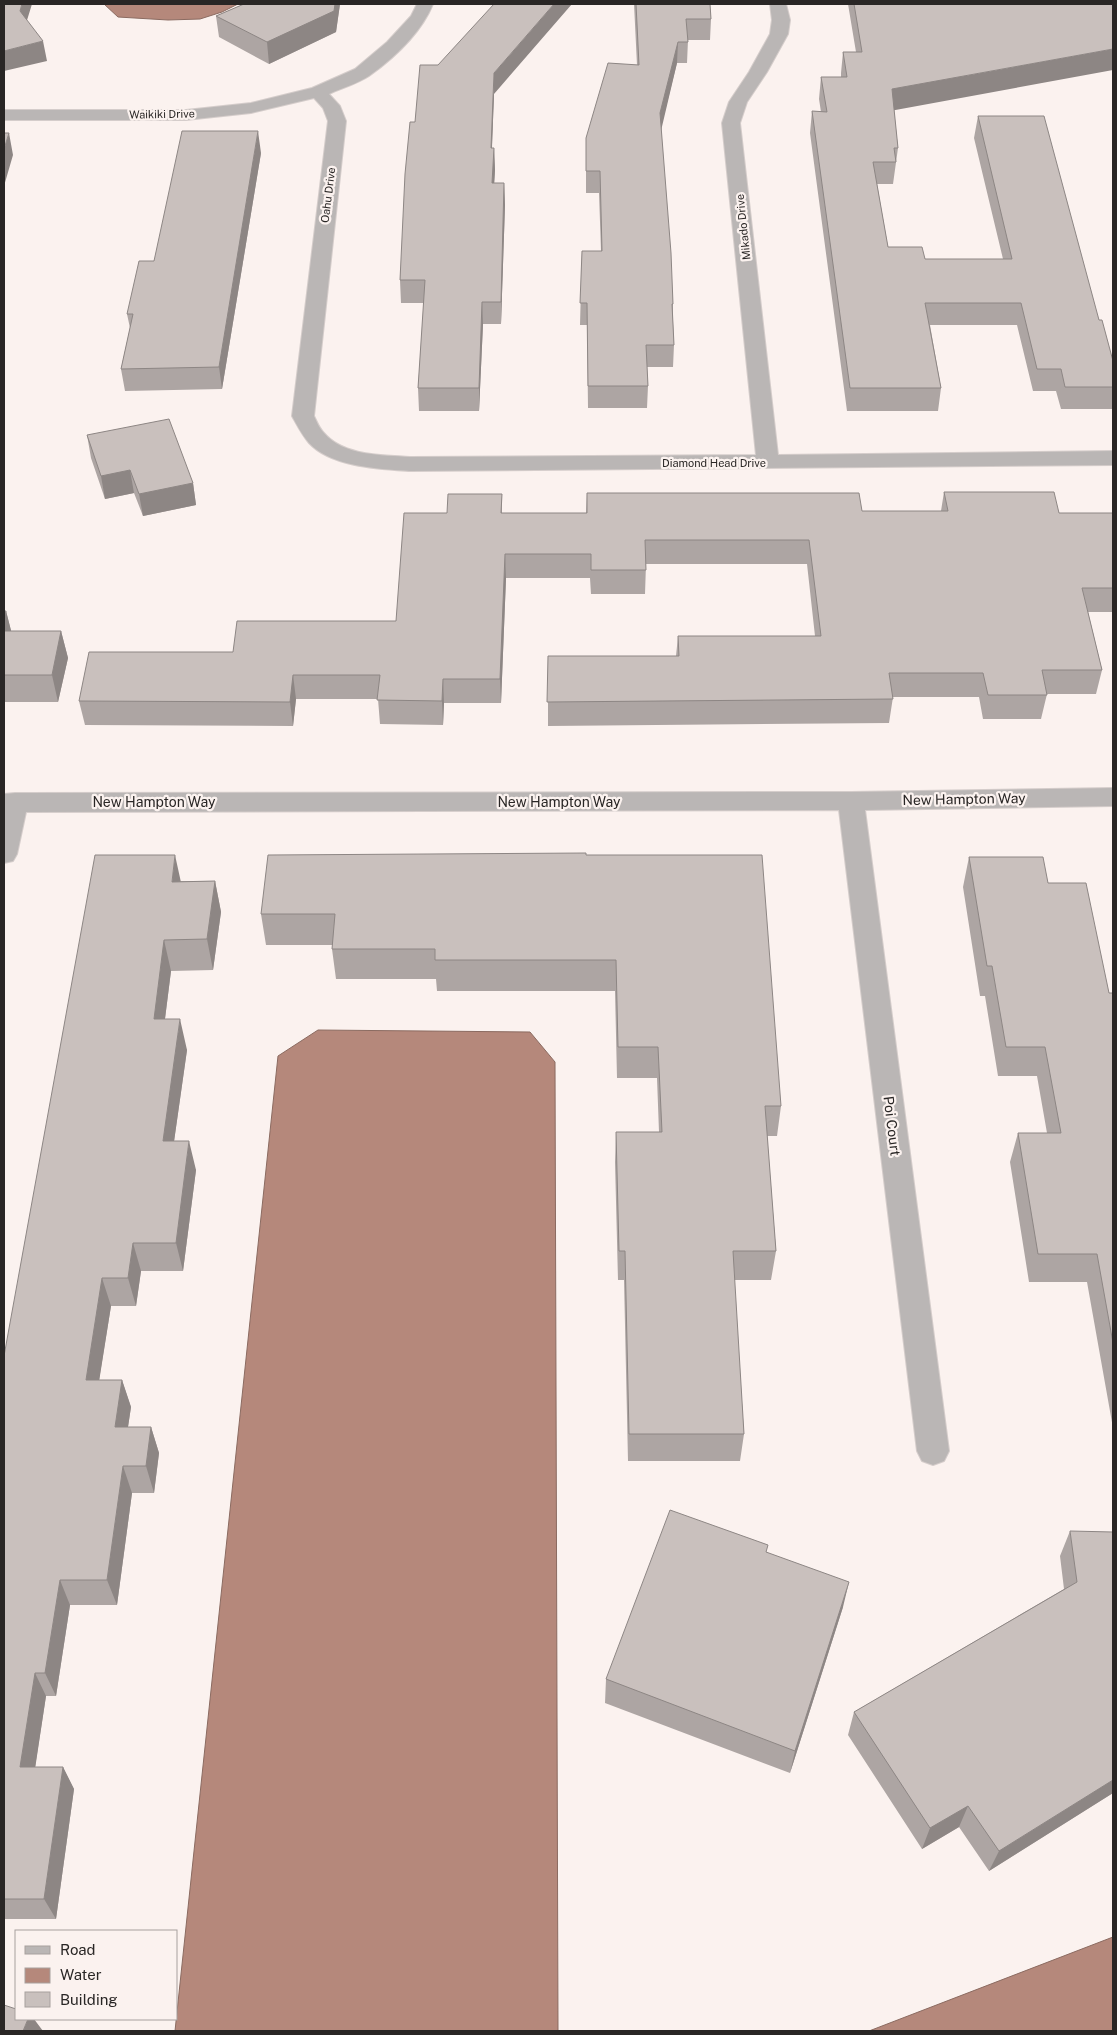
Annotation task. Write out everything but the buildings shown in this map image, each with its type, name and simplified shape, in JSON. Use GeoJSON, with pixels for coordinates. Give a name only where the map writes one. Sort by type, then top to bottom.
{"type":"FeatureCollection","features":[{"type":"Feature","properties":{"kind":"street"},"geometry":{"type":"LineString","coordinates":[[318,92],[361,73],[393,46],[419,18],[425,4]]}},
{"type":"Feature","properties":{"kind":"street","name":"Mikado Drive"},"geometry":{"type":"LineString","coordinates":[[768,462],[731,123],[738,102],[758,72],[779,34],[781,20],[778,4]]}},
{"type":"Feature","properties":{"kind":"street","name":"Waikiki Drive"},"geometry":{"type":"LineString","coordinates":[[4,115],[186,115],[251,108],[318,92]]}},
{"type":"Feature","properties":{"kind":"street","name":"Oahu Drive"},"geometry":{"type":"LineString","coordinates":[[318,92],[331,106],[337,121],[303,416],[318,440]]}},
{"type":"Feature","properties":{"kind":"street","name":"Diamond Head Drive"},"geometry":{"type":"LineString","coordinates":[[318,440],[338,451],[359,459],[410,464],[1113,458]]}},
{"type":"Feature","properties":{"kind":"street","name":"New Hampton Way"},"geometry":{"type":"LineString","coordinates":[[10,802],[851,801],[1113,797]]}},
{"type":"Feature","properties":{"kind":"street","name":"Poi Court"},"geometry":{"type":"LineString","coordinates":[[851,801],[933,1451]]}},
{"type":"Feature","properties":{"kind":"street"},"geometry":{"type":"LineString","coordinates":[[4,854],[10,802]]}},
{"type":"Feature","properties":{"kind":"water"},"geometry":{"type":"Polygon","coordinates":[[[104,4],[238,4],[222,12],[200,19],[168,20],[118,17],[104,4]]]}},
{"type":"Feature","properties":{"kind":"water"},"geometry":{"type":"Polygon","coordinates":[[[318,1030],[530,1032],[555,1062],[558,2031],[175,2031],[176,2020],[178,2020],[178,2003],[278,1056],[318,1030]]]}},
{"type":"Feature","properties":{"kind":"water"},"geometry":{"type":"Polygon","coordinates":[[[1113,1937],[1113,2031],[869,2031],[1113,1937]]]}}]}
